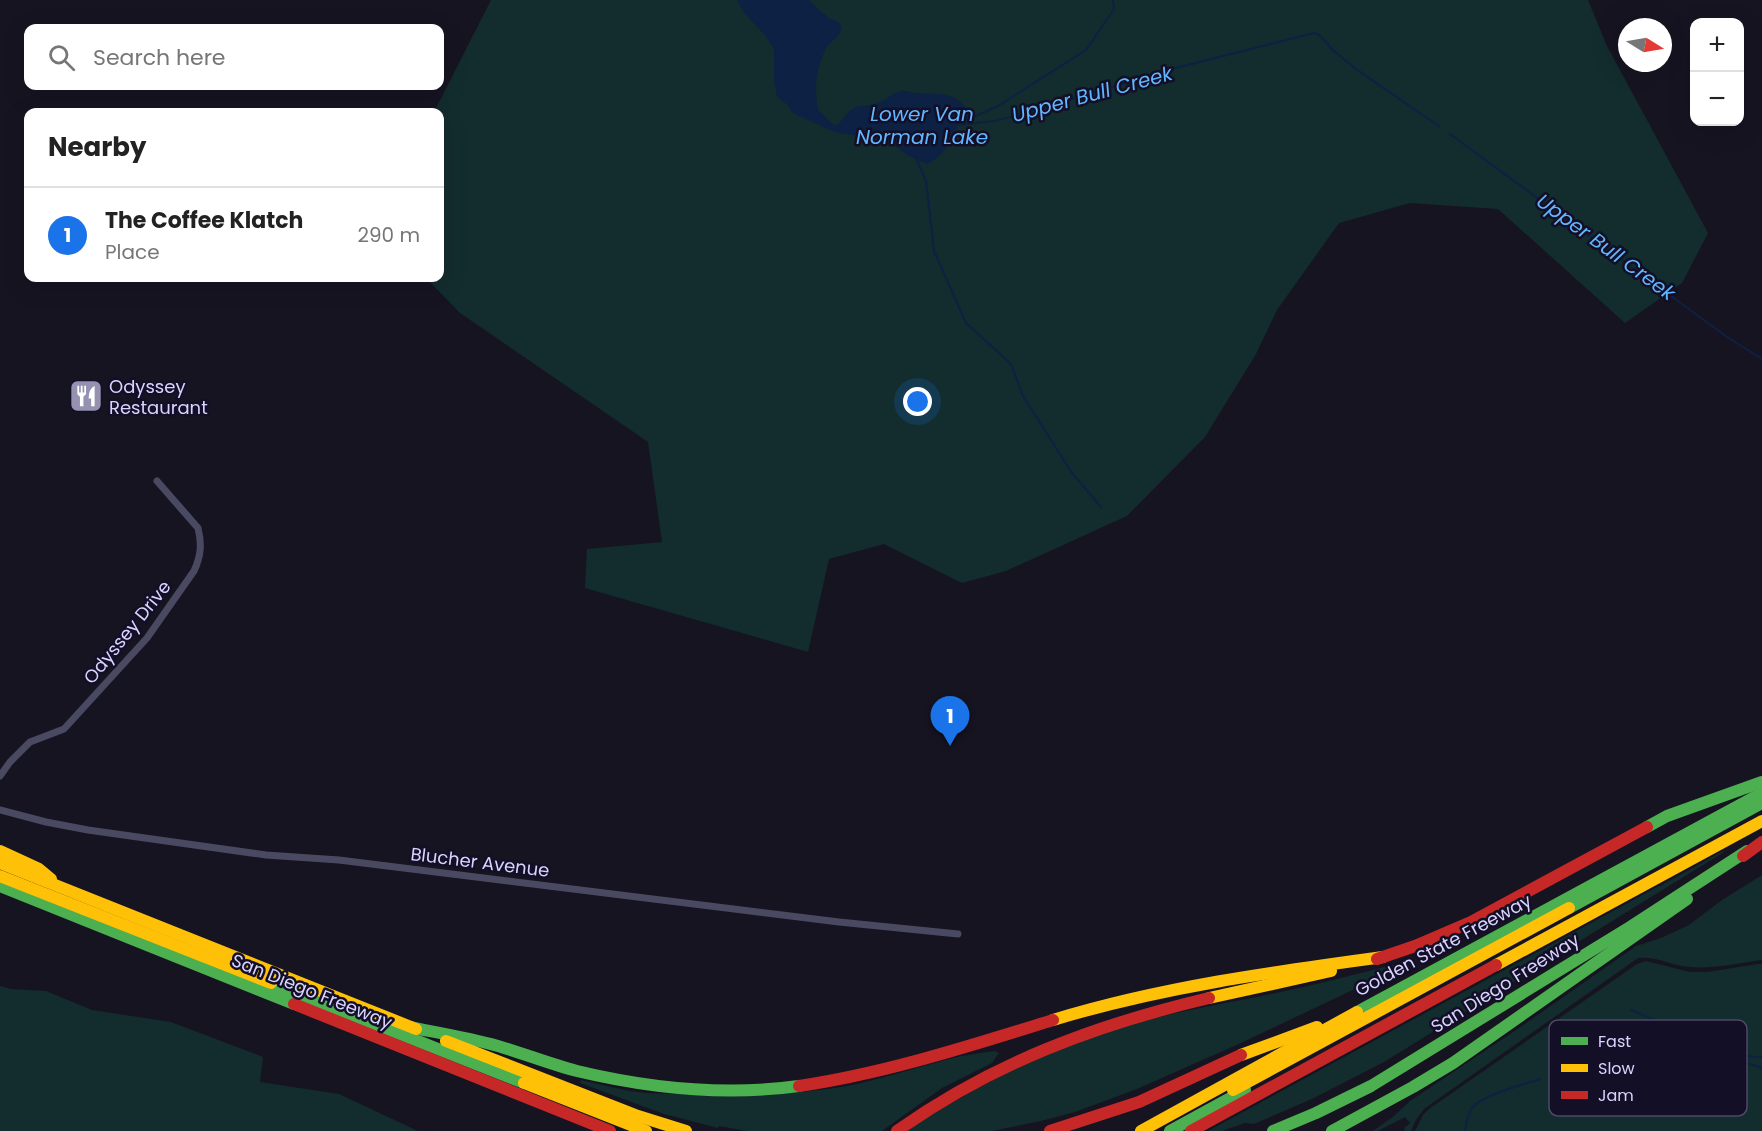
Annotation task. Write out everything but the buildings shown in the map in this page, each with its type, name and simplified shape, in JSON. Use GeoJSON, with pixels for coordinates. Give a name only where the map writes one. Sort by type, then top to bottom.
{"type":"FeatureCollection","features":[{"type":"Feature","properties":{"kind":"highway"},"geometry":{"type":"LineString","coordinates":[[900,1129],[949,1096],[981,1078],[1059,1043],[1109,1025],[1180,1005],[1340,969],[1415,946],[1471,922],[1667,816],[1762,782]]}},
{"type":"Feature","properties":{"kind":"highway","name":"Golden State Freeway"},"geometry":{"type":"LineString","coordinates":[[1141,1131],[1762,793]]}},
{"type":"Feature","properties":{"kind":"highway"},"geometry":{"type":"LineString","coordinates":[[1158,1131],[1762,803]]}},
{"type":"Feature","properties":{"kind":"highway"},"geometry":{"type":"LineString","coordinates":[[1170,1131],[1762,809]]}},
{"type":"Feature","properties":{"kind":"highway"},"geometry":{"type":"LineString","coordinates":[[1191,1131],[1762,821]]}},
{"type":"Feature","properties":{"kind":"highway"},"geometry":{"type":"LineString","coordinates":[[1332,1131],[1453,1063],[1731,869],[1748,851],[1762,842]]}},
{"type":"Feature","properties":{"kind":"highway"},"geometry":{"type":"LineString","coordinates":[[0,851],[39,869],[58,886]]}},
{"type":"Feature","properties":{"kind":"highway","name":"San Diego Freeway"},"geometry":{"type":"LineString","coordinates":[[1273,1131],[1371,1086],[1630,927],[1748,851]]}},
{"type":"Feature","properties":{"kind":"highway","name":"San Diego Freeway"},"geometry":{"type":"LineString","coordinates":[[0,863],[409,1027]]}},
{"type":"Feature","properties":{"kind":"highway"},"geometry":{"type":"LineString","coordinates":[[0,876],[646,1131]]}},
{"type":"Feature","properties":{"kind":"highway","name":"San Diego Freeway"},"geometry":{"type":"LineString","coordinates":[[0,886],[610,1131]]}},
{"type":"Feature","properties":{"kind":"highway"},"geometry":{"type":"LineString","coordinates":[[409,1027],[497,1046],[551,1064],[618,1080],[684,1088],[771,1089],[831,1082],[894,1069],[1155,992],[1243,975],[1383,957]]}},
{"type":"Feature","properties":{"kind":"highway"},"geometry":{"type":"LineString","coordinates":[[1050,1131],[1139,1102],[1231,1059],[1356,1013]]}},
{"type":"Feature","properties":{"kind":"highway"},"geometry":{"type":"LineString","coordinates":[[409,1027],[604,1103],[686,1131]]}},
{"type":"Feature","properties":{"kind":"street","name":"Odyssey Drive"},"geometry":{"type":"LineString","coordinates":[[0,776],[30,742],[64,729],[147,638],[194,571],[201,549],[198,528],[157,481]]}},
{"type":"Feature","properties":{"kind":"street","name":"Blucher Avenue"},"geometry":{"type":"LineString","coordinates":[[0,810],[88,830],[266,855],[339,860],[839,922],[958,934]]}},
{"type":"Feature","properties":{"kind":"green space"},"geometry":{"type":"Polygon","coordinates":[[[491,0],[1588,0],[1618,66],[1618,72],[1621,72],[1708,233],[1682,283],[1625,323],[1498,209],[1410,203],[1339,223],[1277,310],[1256,354],[1205,437],[1127,516],[1006,571],[962,583],[884,544],[829,559],[808,652],[585,588],[587,549],[662,542],[648,442],[460,313],[430,282],[444,282],[444,108],[436,108],[491,0]]]}},
{"type":"Feature","properties":{"kind":"green space"},"geometry":{"type":"Polygon","coordinates":[[[1723,851],[1384,1062],[1312,1099],[1254,1124],[1245,1123],[1222,1131],[1208,1131],[1662,886],[1723,851]]]}},
{"type":"Feature","properties":{"kind":"green space"},"geometry":{"type":"Polygon","coordinates":[[[1762,875],[1762,960],[1699,967],[1683,966],[1652,958],[1638,958],[1424,1109],[1411,1131],[1405,1131],[1404,1128],[1410,1123],[1405,1117],[1378,1131],[1373,1131],[1410,1101],[1636,946],[1689,925],[1722,900],[1762,875]]]}},
{"type":"Feature","properties":{"kind":"green space"},"geometry":{"type":"Polygon","coordinates":[[[1646,961],[1690,972],[1707,972],[1762,964],[1762,1131],[1415,1131],[1423,1115],[1429,1109],[1549,1025],[1549,1116],[1747,1116],[1747,1020],[1557,1020],[1637,964],[1646,961]]]}},
{"type":"Feature","properties":{"kind":"green space"},"geometry":{"type":"Polygon","coordinates":[[[1399,963],[1402,966],[1397,969],[1241,1043],[1137,1089],[1075,1112],[992,1131],[908,1131],[936,1112],[986,1084],[1047,1055],[1090,1038],[1164,1016],[1293,989],[1399,963]]]}},
{"type":"Feature","properties":{"kind":"green space"},"geometry":{"type":"Polygon","coordinates":[[[0,986],[46,991],[92,1010],[171,1022],[263,1057],[260,1082],[339,1094],[418,1131],[0,1131],[0,986]]]}},
{"type":"Feature","properties":{"kind":"green space"},"geometry":{"type":"Polygon","coordinates":[[[995,1051],[999,1053],[992,1063],[942,1088],[882,1131],[747,1131],[719,1126],[718,1128],[664,1114],[580,1083],[581,1080],[646,1093],[747,1095],[797,1092],[847,1086],[955,1058],[995,1051]]]}},
{"type":"Feature","properties":{"kind":"water","name":"Lower Van Norman Lake"},"geometry":{"type":"Polygon","coordinates":[[[737,0],[809,0],[825,15],[839,23],[841,30],[825,50],[816,86],[818,110],[833,124],[836,126],[856,107],[872,105],[899,91],[943,94],[954,98],[965,107],[947,147],[935,160],[927,164],[907,155],[899,148],[874,138],[838,133],[793,113],[788,105],[777,97],[774,80],[774,50],[766,36],[744,13],[737,0]]]}},
{"type":"Feature","properties":{"kind":"waterway"},"geometry":{"type":"LineString","coordinates":[[958,124],[998,106],[1086,50],[1114,9],[1113,0]]}},
{"type":"Feature","properties":{"kind":"waterway","name":"Upper Bull Creek"},"geometry":{"type":"LineString","coordinates":[[957,125],[995,121],[1019,115],[1168,70],[1314,33],[1318,34],[1356,69],[1440,127]]}},
{"type":"Feature","properties":{"kind":"waterway","name":"Upper Bull Creek"},"geometry":{"type":"LineString","coordinates":[[1450,134],[1727,337],[1762,359]]}},
{"type":"Feature","properties":{"kind":"waterway"},"geometry":{"type":"LineString","coordinates":[[916,158],[926,181],[934,251],[966,323],[1011,364],[1023,396],[1072,473],[1101,507]]}},
{"type":"Feature","properties":{"kind":"waterway"},"geometry":{"type":"LineString","coordinates":[[1631,1010],[1654,1020]]}},
{"type":"Feature","properties":{"kind":"waterway"},"geometry":{"type":"LineString","coordinates":[[1747,1056],[1762,1057]]}},
{"type":"Feature","properties":{"kind":"waterway"},"geometry":{"type":"LineString","coordinates":[[1747,1063],[1760,1067],[1762,1070]]}},
{"type":"Feature","properties":{"kind":"waterway"},"geometry":{"type":"LineString","coordinates":[[1465,1131],[1469,1113],[1484,1099],[1540,1079]]}},
{"type":"Feature","properties":{"kind":"traffic: fast"},"geometry":{"type":"LineString","coordinates":[[1647,827],[1667,816],[1762,782]]}},
{"type":"Feature","properties":{"kind":"traffic: fast"},"geometry":{"type":"LineString","coordinates":[[1357,1012],[1762,793]]}},
{"type":"Feature","properties":{"kind":"traffic: fast"},"geometry":{"type":"LineString","coordinates":[[1569,908],[1762,803]]}},
{"type":"Feature","properties":{"kind":"traffic: fast"},"geometry":{"type":"LineString","coordinates":[[1273,1131],[1371,1086],[1630,927],[1747,851]]}},
{"type":"Feature","properties":{"kind":"traffic: fast"},"geometry":{"type":"LineString","coordinates":[[0,886],[294,1004]]}},
{"type":"Feature","properties":{"kind":"traffic: fast"},"geometry":{"type":"LineString","coordinates":[[1332,1131],[1453,1063],[1687,899]]}},
{"type":"Feature","properties":{"kind":"traffic: fast"},"geometry":{"type":"LineString","coordinates":[[271,983],[524,1083]]}},
{"type":"Feature","properties":{"kind":"traffic: fast"},"geometry":{"type":"LineString","coordinates":[[409,1027],[487,1043],[577,1071],[631,1082],[715,1090],[799,1086]]}},
{"type":"Feature","properties":{"kind":"traffic: fast"},"geometry":{"type":"LineString","coordinates":[[1170,1131],[1245,1090]]}},
{"type":"Feature","properties":{"kind":"traffic: slow"},"geometry":{"type":"LineString","coordinates":[[1496,965],[1762,821]]}},
{"type":"Feature","properties":{"kind":"traffic: slow"},"geometry":{"type":"LineString","coordinates":[[0,851],[39,869],[51,879]]}},
{"type":"Feature","properties":{"kind":"traffic: slow"},"geometry":{"type":"LineString","coordinates":[[0,863],[416,1029]]}},
{"type":"Feature","properties":{"kind":"traffic: slow"},"geometry":{"type":"LineString","coordinates":[[0,876],[271,983]]}},
{"type":"Feature","properties":{"kind":"traffic: slow"},"geometry":{"type":"LineString","coordinates":[[1233,1090],[1569,908]]}},
{"type":"Feature","properties":{"kind":"traffic: slow"},"geometry":{"type":"LineString","coordinates":[[1053,1020],[1094,1008],[1176,990],[1258,975],[1383,957]]}},
{"type":"Feature","properties":{"kind":"traffic: slow"},"geometry":{"type":"LineString","coordinates":[[1209,998],[1331,971]]}},
{"type":"Feature","properties":{"kind":"traffic: slow"},"geometry":{"type":"LineString","coordinates":[[1141,1131],[1357,1012]]}},
{"type":"Feature","properties":{"kind":"traffic: slow"},"geometry":{"type":"LineString","coordinates":[[1241,1055],[1317,1027]]}},
{"type":"Feature","properties":{"kind":"traffic: slow"},"geometry":{"type":"LineString","coordinates":[[446,1041],[638,1116],[686,1131]]}},
{"type":"Feature","properties":{"kind":"traffic: slow"},"geometry":{"type":"LineString","coordinates":[[524,1083],[646,1131]]}},
{"type":"Feature","properties":{"kind":"traffic: jam"},"geometry":{"type":"LineString","coordinates":[[1377,959],[1415,946],[1471,922],[1647,827]]}},
{"type":"Feature","properties":{"kind":"traffic: jam"},"geometry":{"type":"LineString","coordinates":[[1743,856],[1762,842]]}},
{"type":"Feature","properties":{"kind":"traffic: jam"},"geometry":{"type":"LineString","coordinates":[[1191,1131],[1496,965]]}},
{"type":"Feature","properties":{"kind":"traffic: jam"},"geometry":{"type":"LineString","coordinates":[[897,1131],[970,1085],[1046,1049],[1126,1021],[1209,998]]}},
{"type":"Feature","properties":{"kind":"traffic: jam"},"geometry":{"type":"LineString","coordinates":[[294,1004],[610,1131]]}},
{"type":"Feature","properties":{"kind":"traffic: jam"},"geometry":{"type":"LineString","coordinates":[[799,1086],[895,1066],[1053,1020]]}},
{"type":"Feature","properties":{"kind":"traffic: jam"},"geometry":{"type":"LineString","coordinates":[[1050,1131],[1139,1102],[1241,1055]]}},
{"type":"Feature","properties":{"kind":"place","name":"Odyssey Restaurant"},"geometry":{"type":"Point","coordinates":[86,396]}},
{"type":"Feature","properties":{"kind":"place","name":"The Coffee Klatch"},"geometry":{"type":"Point","coordinates":[950,746]}}]}
